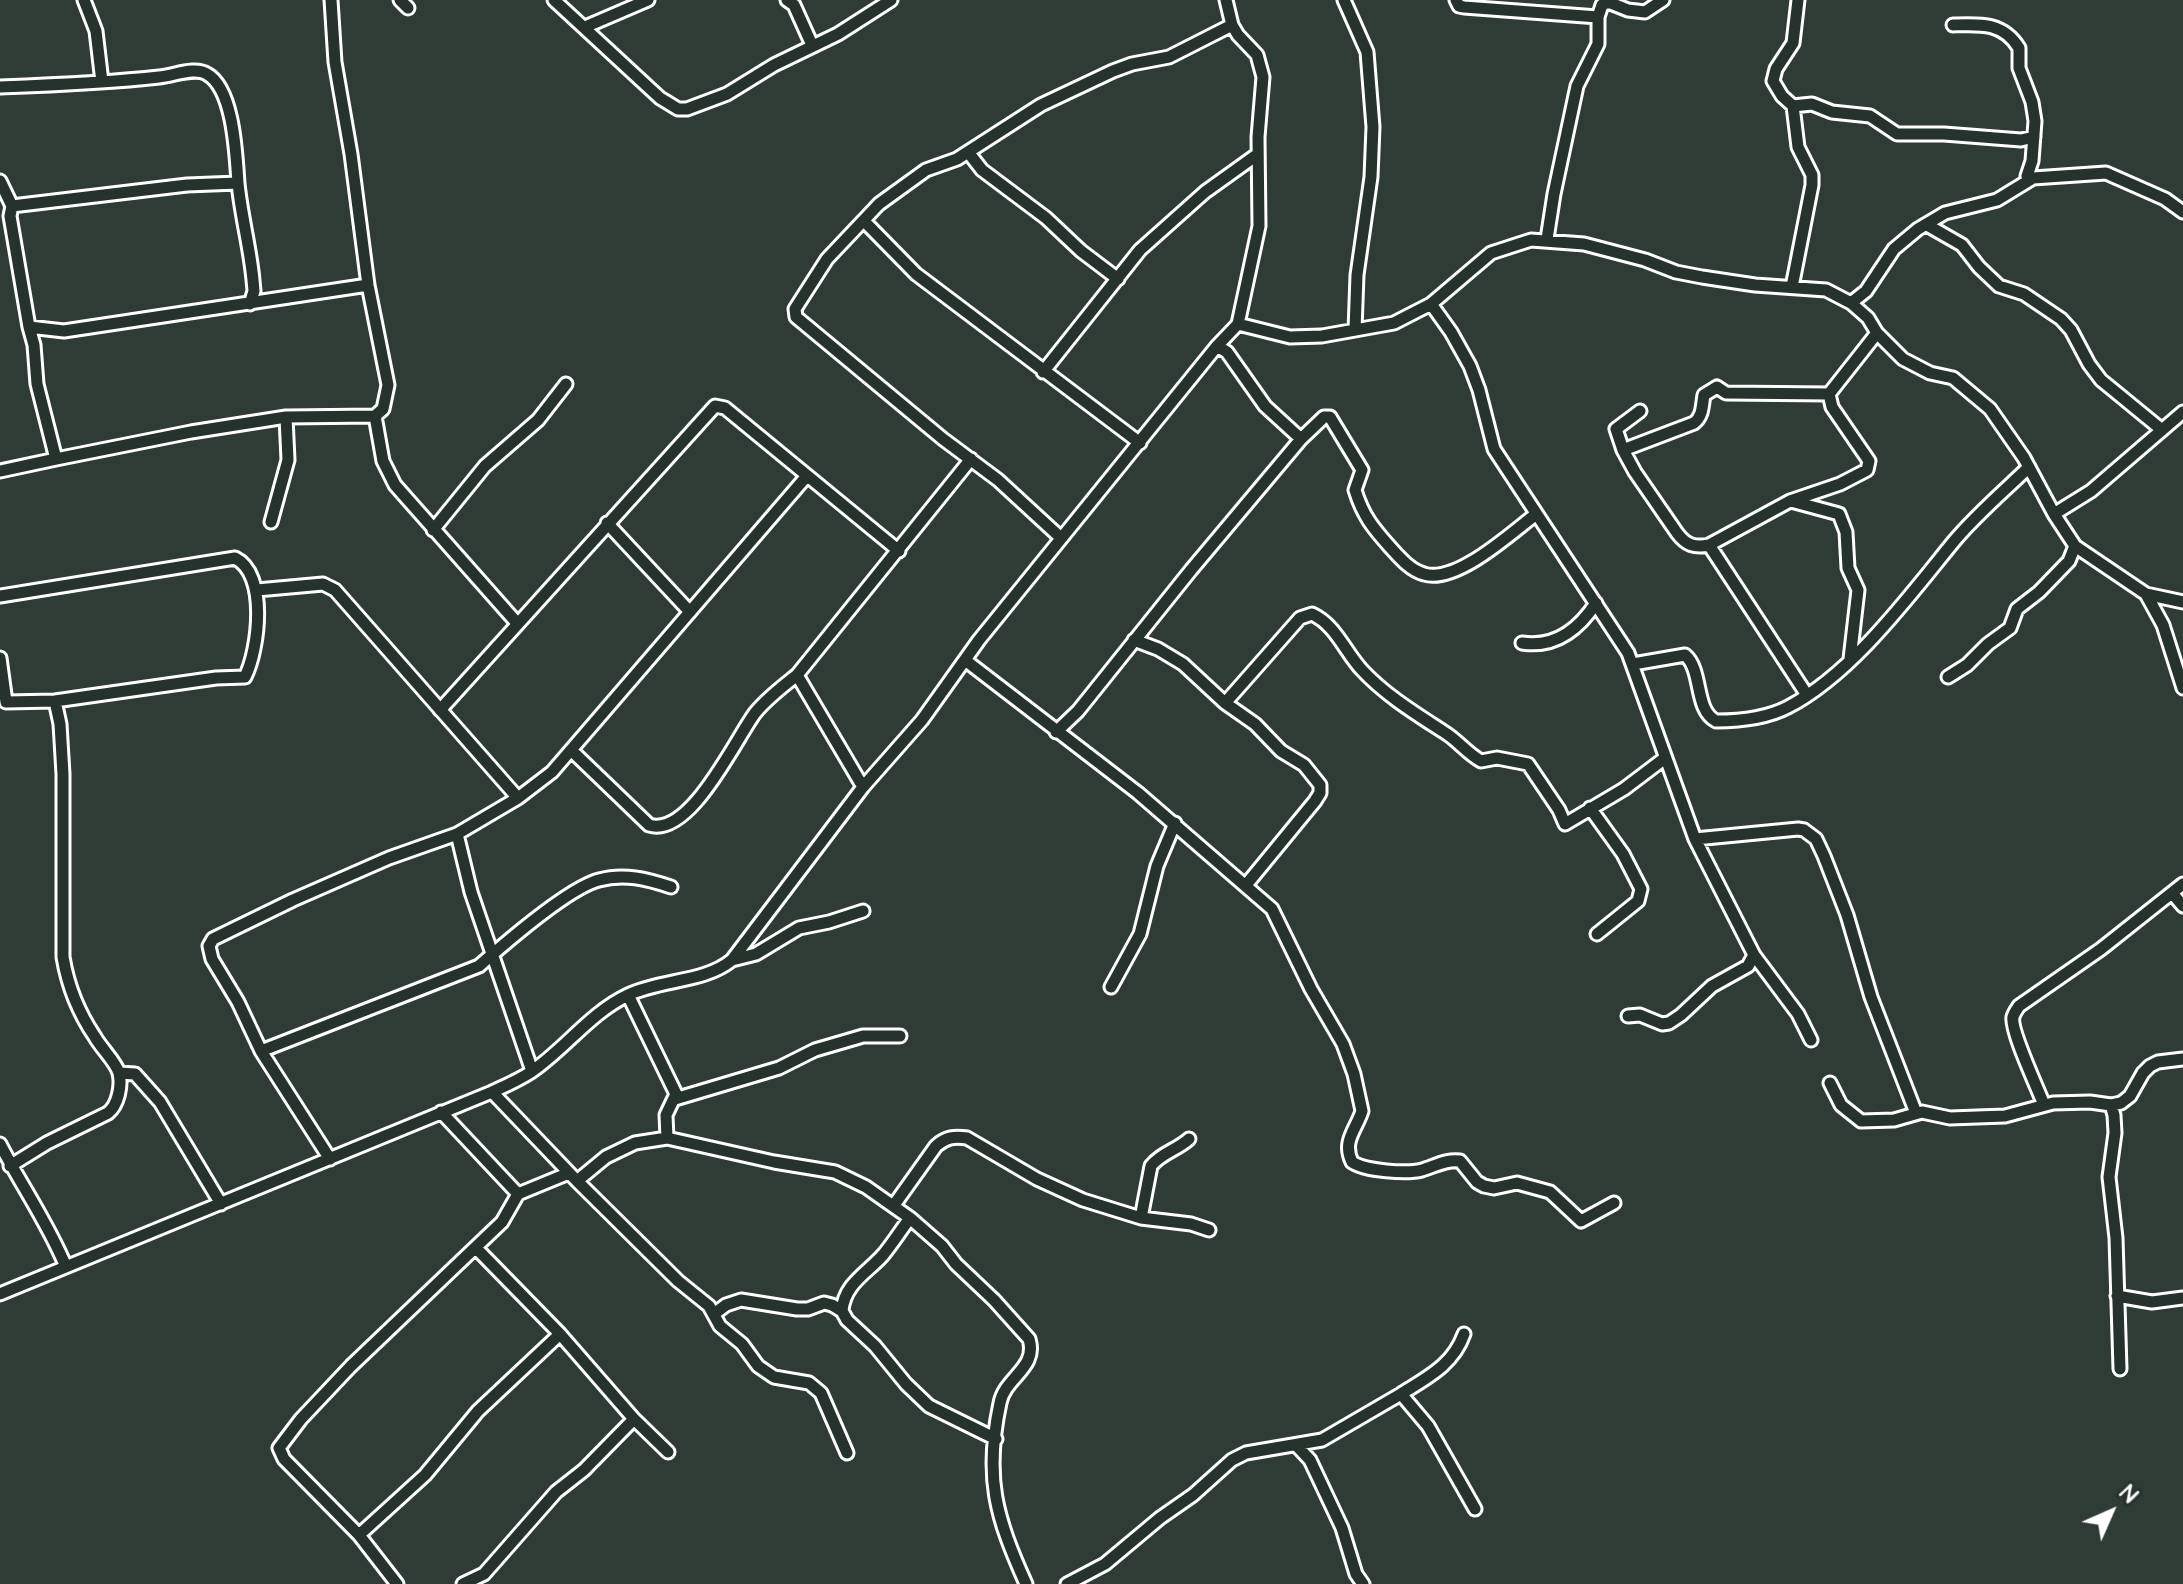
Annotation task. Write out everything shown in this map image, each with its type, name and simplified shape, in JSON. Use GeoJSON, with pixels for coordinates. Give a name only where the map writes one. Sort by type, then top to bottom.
{"type":"FeatureCollection","features":[{"type":"Feature","properties":{"kind":"street"},"geometry":{"type":"LineString","coordinates":[[84,0],[96,31],[102,82]]}},
{"type":"Feature","properties":{"kind":"street"},"geometry":{"type":"LineString","coordinates":[[0,471],[191,432],[286,417],[375,416],[383,409],[388,385],[368,285],[335,62],[331,0]]}},
{"type":"Feature","properties":{"kind":"street"},"geometry":{"type":"LineString","coordinates":[[554,0],[660,98],[678,109],[687,109],[727,94],[812,45],[838,34],[891,0]]}},
{"type":"Feature","properties":{"kind":"street"},"geometry":{"type":"LineString","coordinates":[[585,27],[648,0]]}},
{"type":"Feature","properties":{"kind":"street"},"geometry":{"type":"LineString","coordinates":[[787,0],[794,5],[812,45]]}},
{"type":"Feature","properties":{"kind":"street"},"geometry":{"type":"LineString","coordinates":[[0,1294],[492,1092],[532,1071],[607,1008],[628,995],[669,981],[715,972],[732,960],[863,787],[922,720],[1061,538],[1238,324],[1259,226],[1258,154],[1263,77],[1257,55],[1232,25],[1226,0]]}},
{"type":"Feature","properties":{"kind":"street"},"geometry":{"type":"LineString","coordinates":[[1344,0],[1367,52],[1373,127],[1371,177],[1357,275],[1355,330]]}},
{"type":"Feature","properties":{"kind":"street"},"geometry":{"type":"LineString","coordinates":[[1456,0],[1459,6],[1464,7],[1598,17]]}},
{"type":"Feature","properties":{"kind":"street"},"geometry":{"type":"LineString","coordinates":[[1547,239],[1577,86],[1600,38],[1598,17],[1602,5],[1608,2],[1628,10],[1645,12],[1663,0]]}},
{"type":"Feature","properties":{"kind":"street"},"geometry":{"type":"LineString","coordinates":[[1792,287],[1812,175],[1798,147],[1793,106],[1773,81],[1776,69],[1793,43],[1798,0]]}},
{"type":"Feature","properties":{"kind":"street"},"geometry":{"type":"LineString","coordinates":[[1953,25],[1974,23],[1995,26],[2002,29],[2019,48],[2019,68],[2035,112],[2032,161],[2027,176],[2106,173],[2154,194],[2183,212]]}},
{"type":"Feature","properties":{"kind":"street"},"geometry":{"type":"LineString","coordinates":[[1061,538],[998,480],[796,317],[795,309],[827,259],[879,204],[902,185],[926,170],[968,152],[1041,105],[1132,64],[1169,57],[1232,25]]}},
{"type":"Feature","properties":{"kind":"street"},"geometry":{"type":"LineString","coordinates":[[0,87],[102,82],[200,70],[209,74],[220,89],[237,147],[238,183],[254,291],[250,304]]}},
{"type":"Feature","properties":{"kind":"street"},"geometry":{"type":"LineString","coordinates":[[1793,106],[1812,104],[1832,112],[1870,116],[1897,134],[2021,140],[2034,137]]}},
{"type":"Feature","properties":{"kind":"street"},"geometry":{"type":"LineString","coordinates":[[968,152],[982,170],[1046,218],[1081,251],[1118,279]]}},
{"type":"Feature","properties":{"kind":"street"},"geometry":{"type":"LineString","coordinates":[[1043,372],[1140,250],[1205,192],[1258,154]]}},
{"type":"Feature","properties":{"kind":"street"},"geometry":{"type":"LineString","coordinates":[[1851,303],[1866,291],[1894,249],[1918,229],[1945,213],[1997,200],[2033,178]]}},
{"type":"Feature","properties":{"kind":"street"},"geometry":{"type":"LineString","coordinates":[[0,181],[12,206],[10,216],[34,345],[37,384],[56,459]]}},
{"type":"Feature","properties":{"kind":"street"},"geometry":{"type":"LineString","coordinates":[[12,206],[187,185],[238,183]]}},
{"type":"Feature","properties":{"kind":"street"},"geometry":{"type":"LineString","coordinates":[[865,222],[916,274],[1140,443]]}},
{"type":"Feature","properties":{"kind":"street"},"geometry":{"type":"LineString","coordinates":[[1927,225],[1962,245],[1999,286],[2024,294],[2061,319],[2101,380],[2162,430]]}},
{"type":"Feature","properties":{"kind":"street"},"geometry":{"type":"LineString","coordinates":[[1238,324],[1290,337],[1322,336],[1394,323],[1431,304],[1473,265],[1491,253],[1507,246],[1547,239],[1584,244],[1702,277],[1755,285],[1826,290],[1851,303],[1868,318],[1877,333],[1912,365],[1953,378],[1990,409],[2029,467],[2075,546],[2146,594],[2183,602]]}},
{"type":"Feature","properties":{"kind":"street"},"geometry":{"type":"LineString","coordinates":[[29,327],[64,331],[368,285]]}},
{"type":"Feature","properties":{"kind":"street"},"geometry":{"type":"LineString","coordinates":[[254,291],[262,301]]}},
{"type":"Feature","properties":{"kind":"street"},"geometry":{"type":"LineString","coordinates":[[1431,304],[1470,366],[1494,449],[1535,515],[1615,629],[1633,664],[1695,839],[1754,955],[1798,1014],[1811,1040]]}},
{"type":"Feature","properties":{"kind":"street"},"geometry":{"type":"LineString","coordinates":[[1829,394],[1877,333]]}},
{"type":"Feature","properties":{"kind":"street"},"geometry":{"type":"LineString","coordinates":[[1217,346],[1227,352],[1265,406],[1301,439]]}},
{"type":"Feature","properties":{"kind":"street"},"geometry":{"type":"LineString","coordinates":[[433,530],[485,466],[538,420],[566,384]]}},
{"type":"Feature","properties":{"kind":"street"},"geometry":{"type":"LineString","coordinates":[[1623,450],[1694,423],[1702,411],[1704,395],[1717,387],[1726,393],[1829,394]]}},
{"type":"Feature","properties":{"kind":"street"},"geometry":{"type":"LineString","coordinates":[[1640,411],[1616,429],[1623,450],[1685,543],[1698,547],[1709,545],[1790,501],[1840,484],[1867,470],[1869,461],[1832,407],[1829,394]]}},
{"type":"Feature","properties":{"kind":"street"},"geometry":{"type":"LineString","coordinates":[[440,710],[715,406],[725,408],[899,551]]}},
{"type":"Feature","properties":{"kind":"street"},"geometry":{"type":"LineString","coordinates":[[2054,514],[2091,491],[2183,412]]}},
{"type":"Feature","properties":{"kind":"street"},"geometry":{"type":"LineString","coordinates":[[375,416],[383,461],[395,485],[517,623]]}},
{"type":"Feature","properties":{"kind":"street"},"geometry":{"type":"LineString","coordinates":[[271,522],[288,460],[286,417]]}},
{"type":"Feature","properties":{"kind":"street"},"geometry":{"type":"LineString","coordinates":[[1056,732],[1078,711],[1301,439],[1324,417],[1330,417],[1362,470],[1355,490],[1369,523],[1406,564],[1424,574],[1442,576],[1477,559],[1535,515]]}},
{"type":"Feature","properties":{"kind":"street"},"geometry":{"type":"LineString","coordinates":[[571,750],[649,825],[658,828],[667,826],[679,818],[712,782],[756,711],[797,675],[971,459]]}},
{"type":"Feature","properties":{"kind":"street"},"geometry":{"type":"LineString","coordinates":[[1633,664],[1685,655],[1694,668],[1710,719],[1716,721],[1774,713],[1807,695],[1850,660],[1916,590],[1956,540],[2029,467]]}},
{"type":"Feature","properties":{"kind":"street"},"geometry":{"type":"LineString","coordinates":[[330,1159],[261,1051],[238,1002],[212,959],[209,946],[213,939],[389,858],[457,834],[518,798],[552,772],[806,477]]}},
{"type":"Feature","properties":{"kind":"street"},"geometry":{"type":"LineString","coordinates":[[1790,501],[1839,514],[1844,524],[1848,568],[1858,590],[1850,660]]}},
{"type":"Feature","properties":{"kind":"street"},"geometry":{"type":"LineString","coordinates":[[607,523],[690,612]]}},
{"type":"Feature","properties":{"kind":"street"},"geometry":{"type":"LineString","coordinates":[[1709,545],[1807,695]]}},
{"type":"Feature","properties":{"kind":"street"},"geometry":{"type":"LineString","coordinates":[[1948,677],[2010,628],[2017,609],[2039,592],[2069,561],[2075,546]]}},
{"type":"Feature","properties":{"kind":"street"},"geometry":{"type":"LineString","coordinates":[[0,596],[235,558],[251,570],[259,608],[245,677],[216,678],[55,701],[3,703],[0,658]]}},
{"type":"Feature","properties":{"kind":"street"},"geometry":{"type":"LineString","coordinates":[[257,590],[323,584],[335,590],[518,798]]}},
{"type":"Feature","properties":{"kind":"street"},"geometry":{"type":"LineString","coordinates":[[2146,594],[2163,625],[2183,688]]}},
{"type":"Feature","properties":{"kind":"street"},"geometry":{"type":"LineString","coordinates":[[1522,643],[1537,645],[1576,629],[1596,603]]}},
{"type":"Feature","properties":{"kind":"street"},"geometry":{"type":"LineString","coordinates":[[1225,703],[1300,618],[1312,614],[1334,631],[1361,670],[1424,721],[1448,734],[1466,752],[1481,761],[1497,758],[1528,764],[1565,824],[1624,789],[1665,758]]}},
{"type":"Feature","properties":{"kind":"street"},"geometry":{"type":"LineString","coordinates":[[1134,640],[1158,649],[1183,664],[1225,703],[1255,724],[1281,751],[1304,765],[1320,785],[1315,801],[1246,885]]}},
{"type":"Feature","properties":{"kind":"street"},"geometry":{"type":"LineString","coordinates":[[965,660],[1175,823],[1272,909],[1350,1059],[1362,1111],[1350,1132],[1348,1151],[1352,1162],[1368,1168],[1410,1173],[1449,1161],[1460,1161],[1484,1186],[1494,1188],[1517,1183],[1550,1192],[1581,1221],[1614,1203]]}},
{"type":"Feature","properties":{"kind":"street"},"geometry":{"type":"LineString","coordinates":[[797,675],[863,787]]}},
{"type":"Feature","properties":{"kind":"street"},"geometry":{"type":"LineString","coordinates":[[10,1166],[115,1107],[119,1073],[82,1017],[68,985],[63,957],[63,774],[60,724],[55,701]]}},
{"type":"Feature","properties":{"kind":"street"},"geometry":{"type":"LineString","coordinates":[[1590,808],[1623,854],[1641,889],[1638,901],[1597,934]]}},
{"type":"Feature","properties":{"kind":"street"},"geometry":{"type":"LineString","coordinates":[[1111,987],[1140,934],[1157,866],[1175,823]]}},
{"type":"Feature","properties":{"kind":"street"},"geometry":{"type":"LineString","coordinates":[[1695,839],[1798,829],[1816,839],[1847,915],[1862,970],[1916,1113]]}},
{"type":"Feature","properties":{"kind":"street"},"geometry":{"type":"LineString","coordinates":[[457,834],[471,892],[532,1071]]}},
{"type":"Feature","properties":{"kind":"street"},"geometry":{"type":"LineString","coordinates":[[261,1051],[479,966],[544,914],[596,880],[644,878],[671,887]]}},
{"type":"Feature","properties":{"kind":"street"},"geometry":{"type":"LineString","coordinates":[[2044,1105],[2012,1021],[2019,1006],[2101,949],[2183,884]]}},
{"type":"Feature","properties":{"kind":"street"},"geometry":{"type":"LineString","coordinates":[[2172,893],[2183,906]]}},
{"type":"Feature","properties":{"kind":"street"},"geometry":{"type":"LineString","coordinates":[[732,960],[756,954],[799,928],[863,911]]}},
{"type":"Feature","properties":{"kind":"street"},"geometry":{"type":"LineString","coordinates":[[1628,1016],[1640,1015],[1655,1023],[1669,1023],[1712,986],[1748,966],[1754,955]]}},
{"type":"Feature","properties":{"kind":"street"},"geometry":{"type":"LineString","coordinates":[[628,995],[676,1094],[666,1115],[667,1138]]}},
{"type":"Feature","properties":{"kind":"street"},"geometry":{"type":"LineString","coordinates":[[675,1099],[779,1068],[815,1050],[863,1036],[900,1036]]}},
{"type":"Feature","properties":{"kind":"street"},"geometry":{"type":"LineString","coordinates":[[1830,1083],[1841,1105],[1861,1121],[1894,1120],[1916,1113],[1950,1118],[2005,1116],[2044,1105],[2121,1103],[2130,1096],[2150,1066],[2183,1059]]}},
{"type":"Feature","properties":{"kind":"street"},"geometry":{"type":"LineString","coordinates":[[119,1073],[135,1074],[152,1090],[221,1204]]}},
{"type":"Feature","properties":{"kind":"street"},"geometry":{"type":"LineString","coordinates":[[492,1092],[573,1177],[714,1314],[726,1333],[742,1344],[752,1360],[766,1373],[801,1381],[814,1386],[821,1393],[847,1453]]}},
{"type":"Feature","properties":{"kind":"street"},"geometry":{"type":"LineString","coordinates":[[2111,1105],[2115,1133],[2109,1177],[2116,1238],[2120,1369]]}},
{"type":"Feature","properties":{"kind":"street"},"geometry":{"type":"LineString","coordinates":[[441,1112],[518,1194]]}},
{"type":"Feature","properties":{"kind":"street"},"geometry":{"type":"LineString","coordinates":[[894,1205],[931,1151],[943,1140],[957,1136],[967,1138],[1037,1179],[1083,1200],[1141,1218],[1191,1224],[1209,1230]]}},
{"type":"Feature","properties":{"kind":"street"},"geometry":{"type":"LineString","coordinates":[[389,1581],[359,1535],[284,1459],[279,1448],[301,1419],[351,1366],[502,1222],[518,1194],[573,1177],[635,1143],[667,1138],[835,1172],[866,1187],[894,1205],[942,1246],[1029,1339],[1029,1362],[1002,1396],[992,1483],[1004,1536],[1026,1584]]}},
{"type":"Feature","properties":{"kind":"street"},"geometry":{"type":"LineString","coordinates":[[1141,1218],[1151,1166],[1156,1159],[1180,1148],[1189,1139]]}},
{"type":"Feature","properties":{"kind":"street"},"geometry":{"type":"LineString","coordinates":[[0,1144],[55,1240],[66,1267]]}},
{"type":"Feature","properties":{"kind":"street"},"geometry":{"type":"LineString","coordinates":[[842,1311],[845,1297],[853,1284],[882,1256],[910,1218]]}},
{"type":"Feature","properties":{"kind":"street"},"geometry":{"type":"LineString","coordinates":[[476,1248],[668,1452]]}},
{"type":"Feature","properties":{"kind":"street"},"geometry":{"type":"LineString","coordinates":[[2117,1296],[2152,1302],[2183,1298]]}},
{"type":"Feature","properties":{"kind":"street"},"geometry":{"type":"LineString","coordinates":[[714,1314],[726,1305],[741,1300],[797,1309],[828,1303],[842,1311],[929,1406],[996,1439]]}},
{"type":"Feature","properties":{"kind":"street"},"geometry":{"type":"LineString","coordinates":[[359,1535],[425,1475],[478,1411],[560,1334]]}},
{"type":"Feature","properties":{"kind":"street"},"geometry":{"type":"LineString","coordinates":[[1067,1584],[1105,1564],[1232,1460],[1246,1453],[1322,1440],[1401,1394],[1452,1358],[1464,1334]]}},
{"type":"Feature","properties":{"kind":"street"},"geometry":{"type":"LineString","coordinates":[[1401,1394],[1428,1426],[1475,1509]]}},
{"type":"Feature","properties":{"kind":"street"},"geometry":{"type":"LineString","coordinates":[[463,1584],[484,1574],[556,1492],[584,1470],[634,1419]]}},
{"type":"Feature","properties":{"kind":"street"},"geometry":{"type":"LineString","coordinates":[[1310,1460],[1322,1440]]}},
{"type":"Feature","properties":{"kind":"street"},"geometry":{"type":"LineString","coordinates":[[1296,1445],[1310,1460],[1342,1528],[1356,1574],[1363,1584]]}}]}
